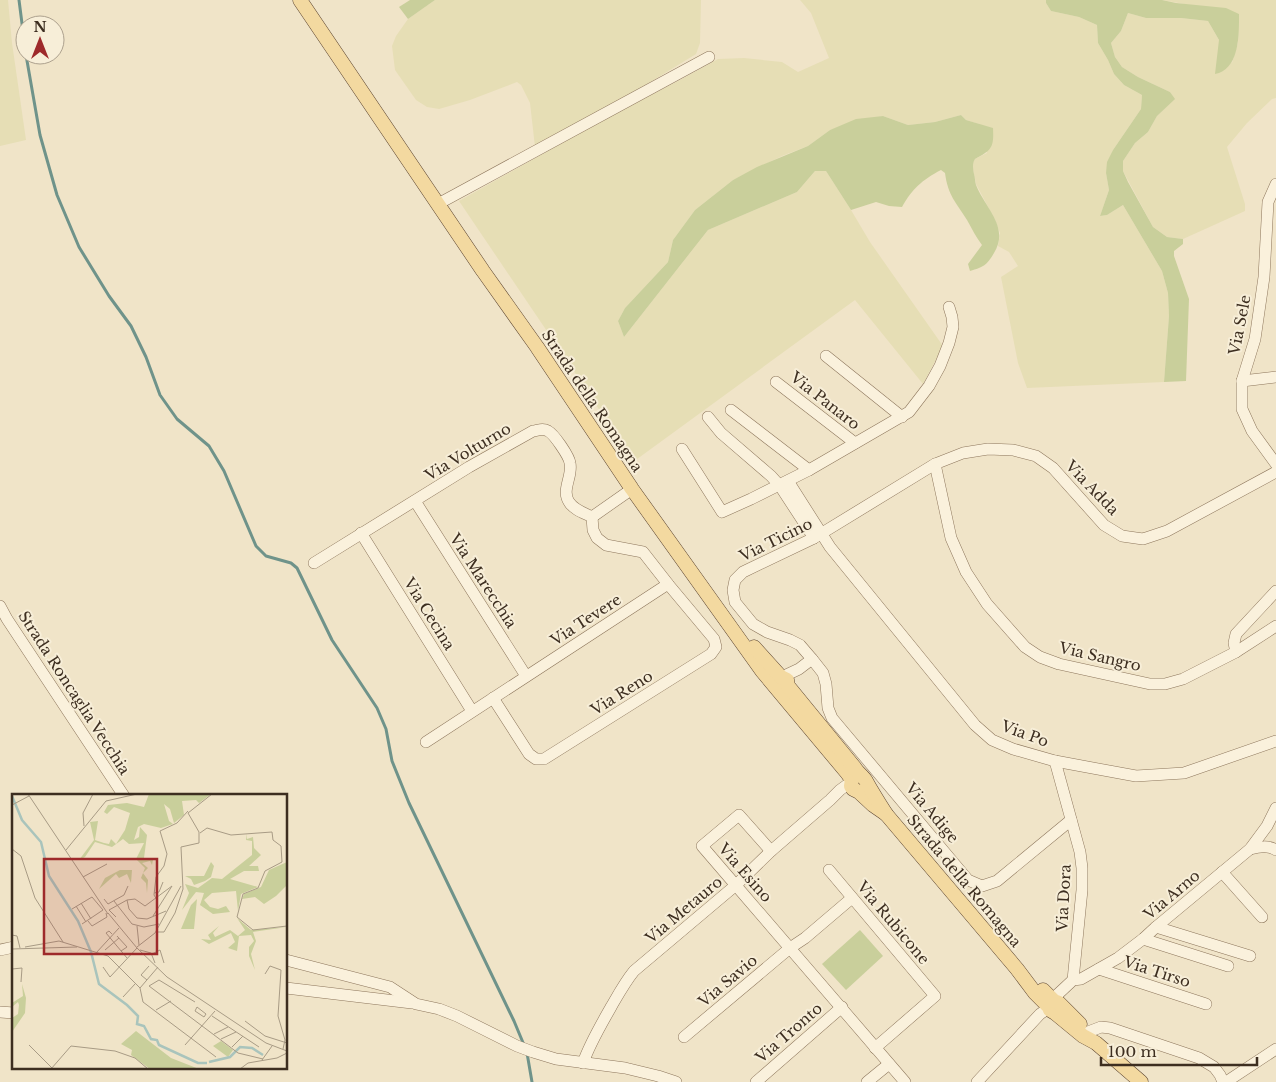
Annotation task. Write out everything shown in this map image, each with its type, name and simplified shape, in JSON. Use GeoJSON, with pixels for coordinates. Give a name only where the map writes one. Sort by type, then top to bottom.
{"type":"FeatureCollection","features":[{"type":"Feature","properties":{"kind":"main road","name":"Strada della Romagna"},"geometry":{"type":"LineString","coordinates":[[300,0],[632,489],[762,671],[782,683],[843,753],[858,784],[872,791],[886,814],[1017,969],[1035,994],[1055,1005],[1083,1036],[1092,1037],[1141,1082]]}},
{"type":"Feature","properties":{"kind":"street"},"geometry":{"type":"LineString","coordinates":[[438,204],[710,57]]}},
{"type":"Feature","properties":{"kind":"street","name":"Via Sele"},"geometry":{"type":"LineString","coordinates":[[1276,184],[1268,202],[1264,277],[1255,339],[1242,382],[1242,409],[1252,431],[1276,464]]}},
{"type":"Feature","properties":{"kind":"street","name":"Via Panaro"},"geometry":{"type":"LineString","coordinates":[[682,449],[722,512],[784,483],[909,412],[940,366],[952,327],[949,307]]}},
{"type":"Feature","properties":{"kind":"street"},"geometry":{"type":"LineString","coordinates":[[826,356],[902,417]]}},
{"type":"Feature","properties":{"kind":"street"},"geometry":{"type":"LineString","coordinates":[[1242,382],[1276,377]]}},
{"type":"Feature","properties":{"kind":"street","name":"Via Panaro"},"geometry":{"type":"LineString","coordinates":[[776,382],[855,443]]}},
{"type":"Feature","properties":{"kind":"street"},"geometry":{"type":"LineString","coordinates":[[731,410],[808,470]]}},
{"type":"Feature","properties":{"kind":"street"},"geometry":{"type":"LineString","coordinates":[[708,417],[721,433],[771,476],[784,483],[818,536]]}},
{"type":"Feature","properties":{"kind":"street","name":"Via Volturno"},"geometry":{"type":"LineString","coordinates":[[314,563],[469,467],[533,431],[542,429],[550,432],[571,464],[566,488],[568,501],[577,510],[592,517]]}},
{"type":"Feature","properties":{"kind":"street","name":"Via Adda"},"geometry":{"type":"LineString","coordinates":[[934,464],[963,453],[988,449],[1013,450],[1036,456],[1053,468],[1104,525],[1122,536],[1142,539],[1167,531],[1276,472]]}},
{"type":"Feature","properties":{"kind":"street","name":"Via Ticino"},"geometry":{"type":"LineString","coordinates":[[812,659],[800,645],[767,632],[753,624],[736,602],[733,590],[735,580],[743,572],[818,536],[934,464]]}},
{"type":"Feature","properties":{"kind":"street","name":"Via Sangro"},"geometry":{"type":"LineString","coordinates":[[934,464],[951,538],[966,572],[987,604],[1025,648],[1040,657],[1059,664],[1150,684],[1164,684],[1183,679],[1236,652],[1276,626]]}},
{"type":"Feature","properties":{"kind":"street"},"geometry":{"type":"LineString","coordinates":[[632,489],[592,517],[593,530],[597,538],[606,545],[643,552],[668,584]]}},
{"type":"Feature","properties":{"kind":"street","name":"Via Marecchia"},"geometry":{"type":"LineString","coordinates":[[414,501],[526,676]]}},
{"type":"Feature","properties":{"kind":"street","name":"Via Cecina"},"geometry":{"type":"LineString","coordinates":[[361,533],[472,711]]}},
{"type":"Feature","properties":{"kind":"street","name":"Via Po"},"geometry":{"type":"LineString","coordinates":[[818,536],[830,547],[974,725],[992,740],[1013,749],[1055,761],[1136,776],[1184,773],[1276,741]]}},
{"type":"Feature","properties":{"kind":"street","name":"Via Tevere"},"geometry":{"type":"LineString","coordinates":[[426,742],[668,584]]}},
{"type":"Feature","properties":{"kind":"street","name":"Via Reno"},"geometry":{"type":"LineString","coordinates":[[493,698],[529,754],[536,759],[544,759],[711,654],[716,648],[714,639],[668,584]]}},
{"type":"Feature","properties":{"kind":"street"},"geometry":{"type":"LineString","coordinates":[[1236,652],[1234,643],[1236,634],[1276,591]]}},
{"type":"Feature","properties":{"kind":"street","name":"Strada Roncaglia Vecchia"},"geometry":{"type":"LineString","coordinates":[[0,606],[123,794]]}},
{"type":"Feature","properties":{"kind":"street"},"geometry":{"type":"LineString","coordinates":[[782,683],[812,659]]}},
{"type":"Feature","properties":{"kind":"street","name":"Via Adige"},"geometry":{"type":"LineString","coordinates":[[812,659],[823,673],[828,708],[832,718],[968,880],[982,886],[997,881],[1071,820]]}},
{"type":"Feature","properties":{"kind":"street","name":"Via Dora"},"geometry":{"type":"LineString","coordinates":[[1055,761],[1080,852],[1082,868],[1082,890],[1071,982]]}},
{"type":"Feature","properties":{"kind":"street","name":"Via Metauro"},"geometry":{"type":"LineString","coordinates":[[583,1063],[598,1031],[627,979],[634,971],[736,885],[770,851],[840,790],[858,784]]}},
{"type":"Feature","properties":{"kind":"street","name":"Via Arno"},"geometry":{"type":"LineString","coordinates":[[1071,982],[1081,979],[1118,958],[1250,849],[1272,828],[1276,808]]}},
{"type":"Feature","properties":{"kind":"street","name":"Via Esino"},"geometry":{"type":"LineString","coordinates":[[770,851],[739,815],[702,846],[905,1082]]}},
{"type":"Feature","properties":{"kind":"street"},"geometry":{"type":"LineString","coordinates":[[1250,849],[1265,846],[1276,850]]}},
{"type":"Feature","properties":{"kind":"street","name":"Via Rubicone"},"geometry":{"type":"LineString","coordinates":[[829,870],[935,996],[876,1048]]}},
{"type":"Feature","properties":{"kind":"street"},"geometry":{"type":"LineString","coordinates":[[1222,872],[1262,918]]}},
{"type":"Feature","properties":{"kind":"street","name":"Via Savio"},"geometry":{"type":"LineString","coordinates":[[684,1037],[852,898]]}},
{"type":"Feature","properties":{"kind":"street"},"geometry":{"type":"LineString","coordinates":[[1156,926],[1250,956]]}},
{"type":"Feature","properties":{"kind":"street"},"geometry":{"type":"LineString","coordinates":[[1143,939],[1228,966]]}},
{"type":"Feature","properties":{"kind":"street"},"geometry":{"type":"LineString","coordinates":[[288,961],[390,987],[416,1004]]}},
{"type":"Feature","properties":{"kind":"street","name":"Via Tirso"},"geometry":{"type":"LineString","coordinates":[[1099,969],[1206,1004]]}},
{"type":"Feature","properties":{"kind":"street"},"geometry":{"type":"LineString","coordinates":[[977,1082],[1040,1014],[1065,997],[1071,982]]}},
{"type":"Feature","properties":{"kind":"street"},"geometry":{"type":"LineString","coordinates":[[288,988],[416,1004],[439,1009],[533,1052],[556,1059],[625,1068],[676,1082]]}},
{"type":"Feature","properties":{"kind":"street","name":"Via Tronto"},"geometry":{"type":"LineString","coordinates":[[756,1082],[842,1007]]}},
{"type":"Feature","properties":{"kind":"street"},"geometry":{"type":"LineString","coordinates":[[1092,1037],[1102,1027],[1110,1028],[1199,1058],[1214,1067],[1225,1082],[1276,1049]]}},
{"type":"Feature","properties":{"kind":"street"},"geometry":{"type":"LineString","coordinates":[[867,1082],[889,1064]]}},
{"type":"Feature","properties":{"kind":"shaded area"},"geometry":{"type":"Polygon","coordinates":[[[0,0],[8,0],[12,43],[26,140],[0,146],[0,0]]]}},
{"type":"Feature","properties":{"kind":"shaded area"},"geometry":{"type":"Polygon","coordinates":[[[435,0],[701,0],[700,43],[696,54],[613,105],[535,147],[530,103],[521,85],[517,82],[470,100],[439,109],[427,107],[416,100],[395,70],[392,46],[396,36],[408,19],[435,0]]]}},
{"type":"Feature","properties":{"kind":"shaded area"},"geometry":{"type":"Polygon","coordinates":[[[800,0],[1046,0],[1051,11],[1079,17],[1097,25],[1098,43],[1114,74],[1124,85],[1142,95],[1141,109],[1113,150],[1106,173],[1109,190],[1100,216],[1107,215],[1123,205],[1162,271],[1168,293],[1169,316],[1164,382],[1027,388],[1018,363],[1001,277],[1018,266],[1009,252],[998,246],[1000,233],[976,184],[972,164],[975,159],[987,153],[979,124],[966,120],[961,115],[935,122],[908,125],[883,116],[830,130],[808,146],[782,156],[733,180],[695,210],[673,240],[668,262],[625,308],[618,321],[624,337],[708,230],[797,192],[815,171],[826,171],[870,242],[943,346],[923,384],[855,300],[633,462],[459,201],[608,117],[718,59],[744,58],[782,62],[798,72],[829,58],[811,13],[800,0]]]}},
{"type":"Feature","properties":{"kind":"shaded area"},"geometry":{"type":"Polygon","coordinates":[[[1162,0],[1276,0],[1276,98],[1272,99],[1247,123],[1227,147],[1245,204],[1245,211],[1183,239],[1167,237],[1153,227],[1123,171],[1123,161],[1135,143],[1148,132],[1157,116],[1174,99],[1170,92],[1122,67],[1115,57],[1111,43],[1121,31],[1128,13],[1146,18],[1181,18],[1208,21],[1232,63],[1238,43],[1239,14],[1162,0]]]}},
{"type":"Feature","properties":{"kind":"green space"},"geometry":{"type":"Polygon","coordinates":[[[410,0],[435,0],[408,19],[399,7],[410,0]]]}},
{"type":"Feature","properties":{"kind":"green space"},"geometry":{"type":"Polygon","coordinates":[[[1046,0],[1162,0],[1226,8],[1239,14],[1238,40],[1234,58],[1223,71],[1215,74],[1219,40],[1208,21],[1181,18],[1146,18],[1128,13],[1121,31],[1111,43],[1115,57],[1122,67],[1170,92],[1175,99],[1157,116],[1148,132],[1135,143],[1123,161],[1123,171],[1153,227],[1167,237],[1183,239],[1183,244],[1174,251],[1174,256],[1189,299],[1186,381],[1164,382],[1169,316],[1168,293],[1162,271],[1123,205],[1107,215],[1100,216],[1109,190],[1106,173],[1107,162],[1141,109],[1142,95],[1124,85],[1114,74],[1098,43],[1097,25],[1079,17],[1051,11],[1046,0]]]}},
{"type":"Feature","properties":{"kind":"green space"},"geometry":{"type":"Polygon","coordinates":[[[961,115],[966,120],[993,128],[991,147],[975,159],[973,164],[976,185],[998,226],[998,244],[985,265],[970,271],[968,264],[982,245],[953,198],[948,188],[945,173],[941,170],[918,185],[902,207],[876,202],[851,210],[826,171],[815,171],[797,192],[708,230],[624,337],[618,321],[625,308],[668,262],[673,240],[695,210],[733,180],[757,167],[808,146],[830,130],[856,119],[883,116],[908,125],[935,122],[961,115]]]}},
{"type":"Feature","properties":{"kind":"green space"},"geometry":{"type":"Polygon","coordinates":[[[860,930],[883,956],[846,990],[822,964],[860,930]]]}},
{"type":"Feature","properties":{"kind":"waterway"},"geometry":{"type":"LineString","coordinates":[[19,0],[21,15]]}},
{"type":"Feature","properties":{"kind":"waterway"},"geometry":{"type":"LineString","coordinates":[[28,65],[40,135],[57,195],[79,247],[109,296],[131,326],[146,357],[160,395],[177,419],[209,446],[224,471],[256,546],[266,556],[291,563],[297,568],[332,640],[377,708],[386,729],[392,761],[409,803],[524,1045]]}},
{"type":"Feature","properties":{"kind":"waterway"},"geometry":{"type":"LineString","coordinates":[[527,1053],[532,1082]]}}]}
